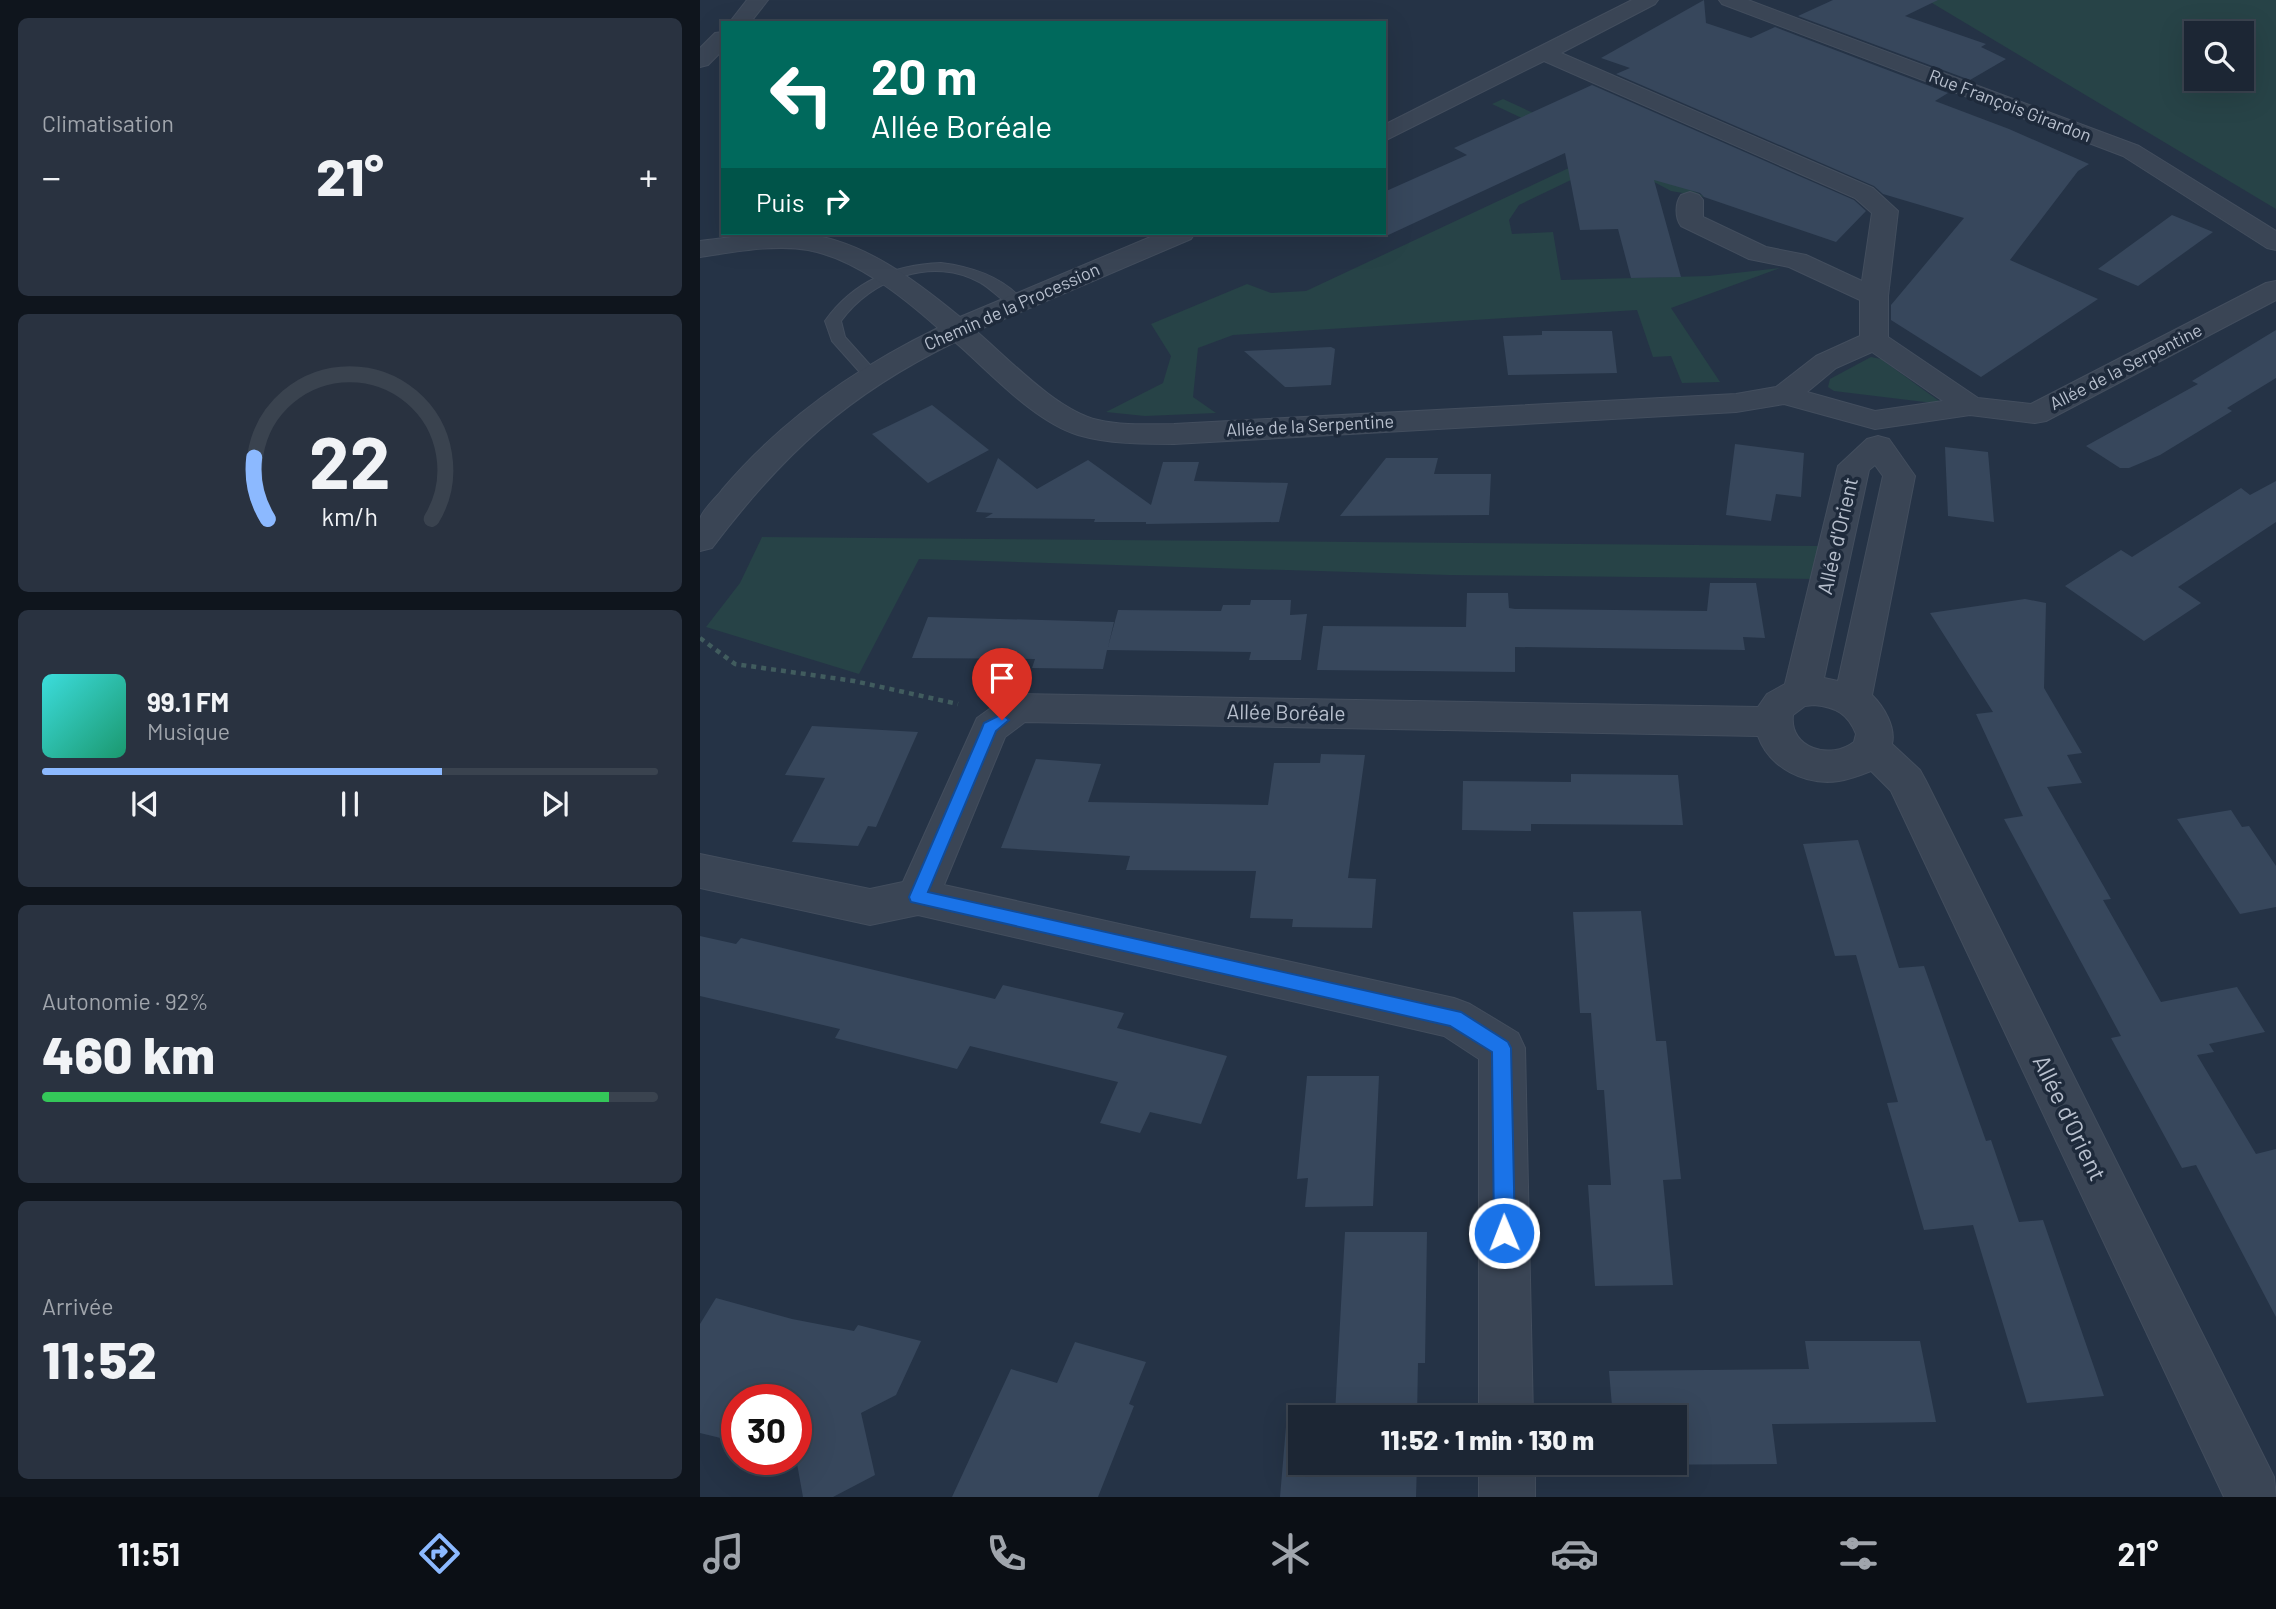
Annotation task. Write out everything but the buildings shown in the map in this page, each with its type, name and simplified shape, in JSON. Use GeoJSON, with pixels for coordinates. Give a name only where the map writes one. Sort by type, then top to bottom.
{"type":"FeatureCollection","features":[{"type":"Feature","properties":{"kind":"street"},"geometry":{"type":"LineString","coordinates":[[741,21],[758,0]]}},
{"type":"Feature","properties":{"kind":"street"},"geometry":{"type":"LineString","coordinates":[[1386,133],[1648,0]]}},
{"type":"Feature","properties":{"kind":"street","name":"Rue François Girardon"},"geometry":{"type":"LineString","coordinates":[[1729,0],[2131,151],[2276,242]]}},
{"type":"Feature","properties":{"kind":"street"},"geometry":{"type":"LineString","coordinates":[[700,60],[721,40]]}},
{"type":"Feature","properties":{"kind":"street"},"geometry":{"type":"LineString","coordinates":[[1545,54],[1864,193],[1885,211],[1874,296],[1874,341]]}},
{"type":"Feature","properties":{"kind":"street"},"geometry":{"type":"LineString","coordinates":[[1690,200],[1690,221],[1758,253],[1797,261],[1874,296]]}},
{"type":"Feature","properties":{"kind":"street","name":"Chemin de la Procession"},"geometry":{"type":"LineString","coordinates":[[700,540],[734,495],[798,429],[871,375],[956,329],[1177,235]]}},
{"type":"Feature","properties":{"kind":"street","name":"Allée de la Serpentine"},"geometry":{"type":"LineString","coordinates":[[700,249],[819,238],[886,276],[956,329],[1058,415],[1089,428],[1122,433],[1174,434],[1723,404],[1786,395]]}},
{"type":"Feature","properties":{"kind":"street","name":"Allée de la Serpentine"},"geometry":{"type":"LineString","coordinates":[[1970,406],[2035,414],[2276,289]]}},
{"type":"Feature","properties":{"kind":"street"},"geometry":{"type":"LineString","coordinates":[[1874,341],[1970,406]]}},
{"type":"Feature","properties":{"kind":"street"},"geometry":{"type":"LineString","coordinates":[[1874,341],[1826,362],[1786,395],[1877,433],[1970,406]]}},
{"type":"Feature","properties":{"kind":"street"},"geometry":{"type":"LineString","coordinates":[[1852,701],[1899,476],[1877,433]]}},
{"type":"Feature","properties":{"kind":"street","name":"Allée d'Orient"},"geometry":{"type":"LineString","coordinates":[[1802,692],[1854,466],[1877,433]]}},
{"type":"Feature","properties":{"kind":"street"},"geometry":{"type":"LineString","coordinates":[[1827,691],[1852,701],[1865,711],[1875,736],[1872,748],[1863,758],[1849,765],[1832,768],[1797,759],[1784,748],[1776,736],[1773,722],[1781,703],[1802,692],[1827,691]]}},
{"type":"Feature","properties":{"kind":"street","name":"Allée Boréale"},"geometry":{"type":"LineString","coordinates":[[1002,720],[1018,708],[1773,722]]}},
{"type":"Feature","properties":{"kind":"street"},"geometry":{"type":"LineString","coordinates":[[918,897],[990,728],[1002,720]]}},
{"type":"Feature","properties":{"kind":"street","name":"Allée d'Orient"},"geometry":{"type":"LineString","coordinates":[[1872,748],[1906,782],[2254,1497]]}},
{"type":"Feature","properties":{"kind":"street"},"geometry":{"type":"LineString","coordinates":[[700,871],[870,907],[918,897],[1454,1018],[1502,1048],[1506,1405]]}},
{"type":"Feature","properties":{"kind":"street"},"geometry":{"type":"LineString","coordinates":[[1507,1475],[1507,1497]]}},
{"type":"Feature","properties":{"kind":"lane"},"geometry":{"type":"LineString","coordinates":[[871,375],[838,338],[833,321],[842,306],[863,287],[886,276],[919,269],[958,269],[982,277],[1017,303]]}},
{"type":"Feature","properties":{"kind":"path"},"geometry":{"type":"LineString","coordinates":[[700,638],[735,664],[854,681],[984,710],[1002,720]]}},
{"type":"Feature","properties":{"kind":"green space"},"geometry":{"type":"Polygon","coordinates":[[[1927,0],[2276,0],[2276,209],[1927,0]]]}},
{"type":"Feature","properties":{"kind":"green space"},"geometry":{"type":"Polygon","coordinates":[[[1503,99],[1633,159],[1705,197],[1671,191],[1622,165],[1598,167],[1519,205],[1509,220],[1512,234],[1553,232],[1561,280],[1709,276],[1780,268],[1671,308],[1720,382],[1682,383],[1671,356],[1653,357],[1637,310],[1233,335],[1198,348],[1193,397],[1216,413],[1145,416],[1106,412],[1163,383],[1171,356],[1151,324],[1247,284],[1271,293],[1306,291],[1588,159],[1583,147],[1492,104],[1503,99]]]}},
{"type":"Feature","properties":{"kind":"green space"},"geometry":{"type":"Polygon","coordinates":[[[1871,357],[1881,359],[1939,401],[1933,403],[1834,391],[1828,387],[1830,379],[1871,357]]]}},
{"type":"Feature","properties":{"kind":"green space"},"geometry":{"type":"Polygon","coordinates":[[[762,537],[1822,546],[1816,579],[1449,575],[919,559],[859,674],[706,627],[740,583],[762,537]]]}},
{"type":"Feature","properties":{"kind":"route"},"geometry":{"type":"LineString","coordinates":[[1002,720],[990,728],[918,897],[1454,1018],[1502,1048],[1504,1233]]}}]}
